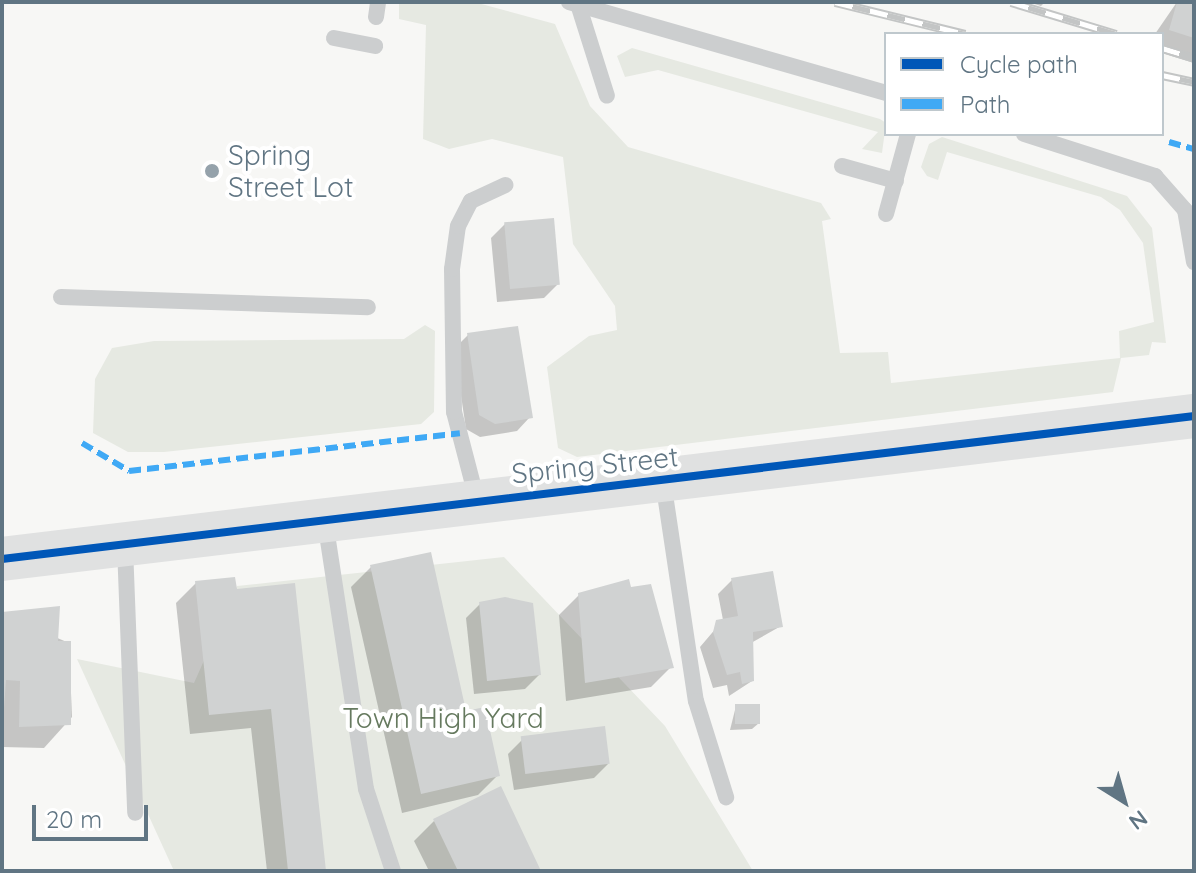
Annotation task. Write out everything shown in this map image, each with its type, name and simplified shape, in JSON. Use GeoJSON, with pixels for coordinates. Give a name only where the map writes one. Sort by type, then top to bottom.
{"type":"FeatureCollection","features":[{"type":"Feature","properties":{"kind":"street","name":"Spring Street"},"geometry":{"type":"LineString","coordinates":[[2,559],[1194,416]]}},
{"type":"Feature","properties":{"kind":"lane"},"geometry":{"type":"LineString","coordinates":[[574,3],[884,92]]}},
{"type":"Feature","properties":{"kind":"lane"},"geometry":{"type":"LineString","coordinates":[[574,3],[607,96]]}},
{"type":"Feature","properties":{"kind":"lane"},"geometry":{"type":"LineString","coordinates":[[334,38],[375,46]]}},
{"type":"Feature","properties":{"kind":"lane"},"geometry":{"type":"LineString","coordinates":[[886,214],[907,136]]}},
{"type":"Feature","properties":{"kind":"lane"},"geometry":{"type":"LineString","coordinates":[[1031,136],[1148,172],[1189,212],[1194,262]]}},
{"type":"Feature","properties":{"kind":"lane"},"geometry":{"type":"LineString","coordinates":[[842,166],[896,181]]}},
{"type":"Feature","properties":{"kind":"lane"},"geometry":{"type":"LineString","coordinates":[[477,500],[454,412],[452,269],[458,226],[471,201],[506,185]]}},
{"type":"Feature","properties":{"kind":"lane"},"geometry":{"type":"LineString","coordinates":[[61,297],[368,307]]}},
{"type":"Feature","properties":{"kind":"lane"},"geometry":{"type":"LineString","coordinates":[[663,479],[696,701],[726,797]]}},
{"type":"Feature","properties":{"kind":"lane"},"geometry":{"type":"LineString","coordinates":[[324,520],[366,789],[393,871]]}},
{"type":"Feature","properties":{"kind":"lane"},"geometry":{"type":"LineString","coordinates":[[125,545],[135,813]]}},
{"type":"Feature","properties":{"kind":"green space"},"geometry":{"type":"Polygon","coordinates":[[[399,2],[474,2],[555,24],[590,106],[628,147],[821,203],[831,219],[822,221],[840,353],[888,352],[891,383],[1120,358],[1119,331],[1154,322],[1143,243],[1120,210],[1101,197],[947,152],[938,180],[927,176],[921,167],[929,144],[942,137],[1127,196],[1152,228],[1166,343],[1152,342],[1149,355],[1121,358],[1113,392],[577,457],[558,448],[547,367],[589,336],[617,330],[615,306],[573,244],[563,157],[492,139],[449,149],[423,139],[426,25],[399,19],[399,2]]]}},
{"type":"Feature","properties":{"kind":"green space"},"geometry":{"type":"Polygon","coordinates":[[[632,48],[880,119],[884,122],[882,153],[862,149],[878,132],[658,70],[625,77],[617,56],[632,48]]]}},
{"type":"Feature","properties":{"kind":"green space"},"geometry":{"type":"Polygon","coordinates":[[[425,325],[435,331],[434,412],[421,424],[164,452],[128,452],[93,433],[95,379],[112,348],[154,341],[404,339],[425,325]]]}},
{"type":"Feature","properties":{"kind":"green space","name":"Town High Yard"},"geometry":{"type":"Polygon","coordinates":[[[504,557],[665,726],[753,871],[174,871],[77,659],[194,683],[237,586],[504,557]]]}},
{"type":"Feature","properties":{"kind":"building"},"geometry":{"type":"Polygon","coordinates":[[[1177,2],[1194,3],[1194,38],[1169,30],[1177,2]]]}},
{"type":"Feature","properties":{"kind":"building"},"geometry":{"type":"Polygon","coordinates":[[[554,218],[560,285],[510,289],[504,222],[554,218]]]}},
{"type":"Feature","properties":{"kind":"building"},"geometry":{"type":"Polygon","coordinates":[[[518,326],[533,418],[495,424],[479,415],[467,333],[518,326]]]}},
{"type":"Feature","properties":{"kind":"building"},"geometry":{"type":"Polygon","coordinates":[[[431,552],[466,711],[485,707],[500,776],[421,794],[370,565],[431,552]]]}},
{"type":"Feature","properties":{"kind":"building"},"geometry":{"type":"Polygon","coordinates":[[[773,571],[783,627],[753,632],[754,681],[742,684],[740,672],[727,675],[713,632],[716,620],[738,616],[731,578],[773,571]]]}},
{"type":"Feature","properties":{"kind":"building"},"geometry":{"type":"Polygon","coordinates":[[[235,577],[237,589],[295,583],[326,871],[288,871],[271,709],[209,715],[195,581],[235,577]]]}},
{"type":"Feature","properties":{"kind":"building"},"geometry":{"type":"Polygon","coordinates":[[[629,579],[631,587],[651,584],[674,668],[585,683],[578,593],[629,579]]]}},
{"type":"Feature","properties":{"kind":"building"},"geometry":{"type":"Polygon","coordinates":[[[505,597],[533,603],[541,675],[487,681],[479,602],[505,597]]]}},
{"type":"Feature","properties":{"kind":"building"},"geometry":{"type":"Polygon","coordinates":[[[60,606],[58,641],[71,641],[71,725],[19,727],[20,681],[6,680],[2,736],[2,612],[60,606]]]}},
{"type":"Feature","properties":{"kind":"building"},"geometry":{"type":"Polygon","coordinates":[[[735,704],[760,704],[760,724],[735,724],[735,704]]]}},
{"type":"Feature","properties":{"kind":"building"},"geometry":{"type":"Polygon","coordinates":[[[605,726],[610,764],[525,774],[521,736],[605,726]]]}},
{"type":"Feature","properties":{"kind":"building"},"geometry":{"type":"Polygon","coordinates":[[[501,786],[541,871],[458,871],[433,819],[501,786]]]}},
{"type":"Feature","properties":{"kind":"railway"},"geometry":{"type":"LineString","coordinates":[[835,2],[957,32]]}},
{"type":"Feature","properties":{"kind":"railway"},"geometry":{"type":"LineString","coordinates":[[1011,2],[1109,32]]}},
{"type":"Feature","properties":{"kind":"railway"},"geometry":{"type":"LineString","coordinates":[[1164,49],[1194,58]]}},
{"type":"Feature","properties":{"kind":"railway"},"geometry":{"type":"LineString","coordinates":[[1164,75],[1194,82]]}},
{"type":"Feature","properties":{"kind":"marked path"},"geometry":{"type":"LineString","coordinates":[[1169,142],[1194,149]]}},
{"type":"Feature","properties":{"kind":"marked path"},"geometry":{"type":"LineString","coordinates":[[82,443],[129,471],[460,433]]}},
{"type":"Feature","properties":{"kind":"cycle path"},"geometry":{"type":"LineString","coordinates":[[2,559],[1194,416]]}},
{"type":"Feature","properties":{"kind":"place","name":"Spring Street Lot"},"geometry":{"type":"Point","coordinates":[212,171]}}]}
